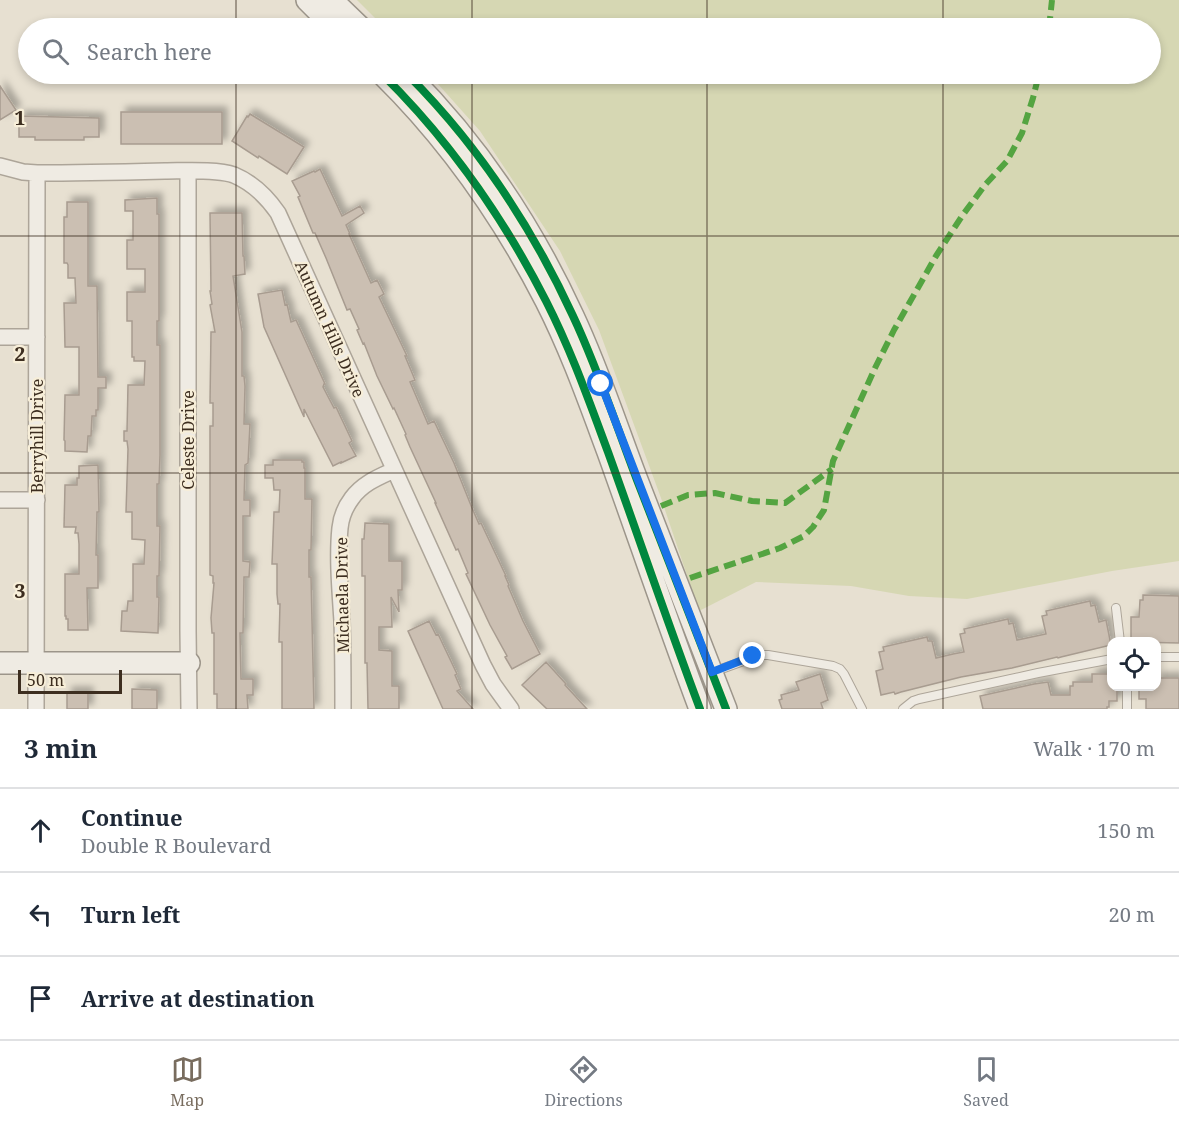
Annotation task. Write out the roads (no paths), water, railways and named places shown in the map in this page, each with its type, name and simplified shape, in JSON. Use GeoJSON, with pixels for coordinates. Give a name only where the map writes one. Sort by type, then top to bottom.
{"type":"FeatureCollection","features":[{"type":"Feature","properties":{"kind":"main road"},"geometry":{"type":"LineString","coordinates":[[307,0],[325,18]]}},
{"type":"Feature","properties":{"kind":"main road"},"geometry":{"type":"LineString","coordinates":[[332,0],[351,18]]}},
{"type":"Feature","properties":{"kind":"main road"},"geometry":{"type":"LineString","coordinates":[[391,84],[435,130],[476,184],[513,240],[560,330],[591,407],[700,709]]}},
{"type":"Feature","properties":{"kind":"main road"},"geometry":{"type":"LineString","coordinates":[[416,84],[461,135],[495,180],[525,226],[558,285],[586,344],[726,709]]}},
{"type":"Feature","properties":{"kind":"main road"},"geometry":{"type":"LineString","coordinates":[[0,663],[189,663]]}},
{"type":"Feature","properties":{"kind":"street","name":"Autumn Hills Drive"},"geometry":{"type":"LineString","coordinates":[[0,166],[37,173],[188,171],[232,174],[257,189],[269,200],[278,213],[483,666],[511,709]]}},
{"type":"Feature","properties":{"kind":"street","name":"Celeste Drive"},"geometry":{"type":"LineString","coordinates":[[188,171],[189,709]]}},
{"type":"Feature","properties":{"kind":"street","name":"Berryhill Drive"},"geometry":{"type":"LineString","coordinates":[[36,709],[37,173]]}},
{"type":"Feature","properties":{"kind":"street"},"geometry":{"type":"LineString","coordinates":[[0,337],[37,337]]}},
{"type":"Feature","properties":{"kind":"street","name":"Michaela Drive"},"geometry":{"type":"LineString","coordinates":[[343,709],[340,526],[344,512],[361,488],[394,470]]}},
{"type":"Feature","properties":{"kind":"street"},"geometry":{"type":"LineString","coordinates":[[0,500],[37,500]]}},
{"type":"Feature","properties":{"kind":"lane"},"geometry":{"type":"LineString","coordinates":[[1116,608],[1119,637]]}},
{"type":"Feature","properties":{"kind":"lane"},"geometry":{"type":"LineString","coordinates":[[712,672],[760,655],[833,666],[844,674],[861,709]]}},
{"type":"Feature","properties":{"kind":"lane"},"geometry":{"type":"LineString","coordinates":[[1161,657],[1179,657]]}},
{"type":"Feature","properties":{"kind":"lane"},"geometry":{"type":"LineString","coordinates":[[903,709],[919,699],[1107,660]]}},
{"type":"Feature","properties":{"kind":"lane"},"geometry":{"type":"LineString","coordinates":[[1127,691],[1127,709]]}}]}
